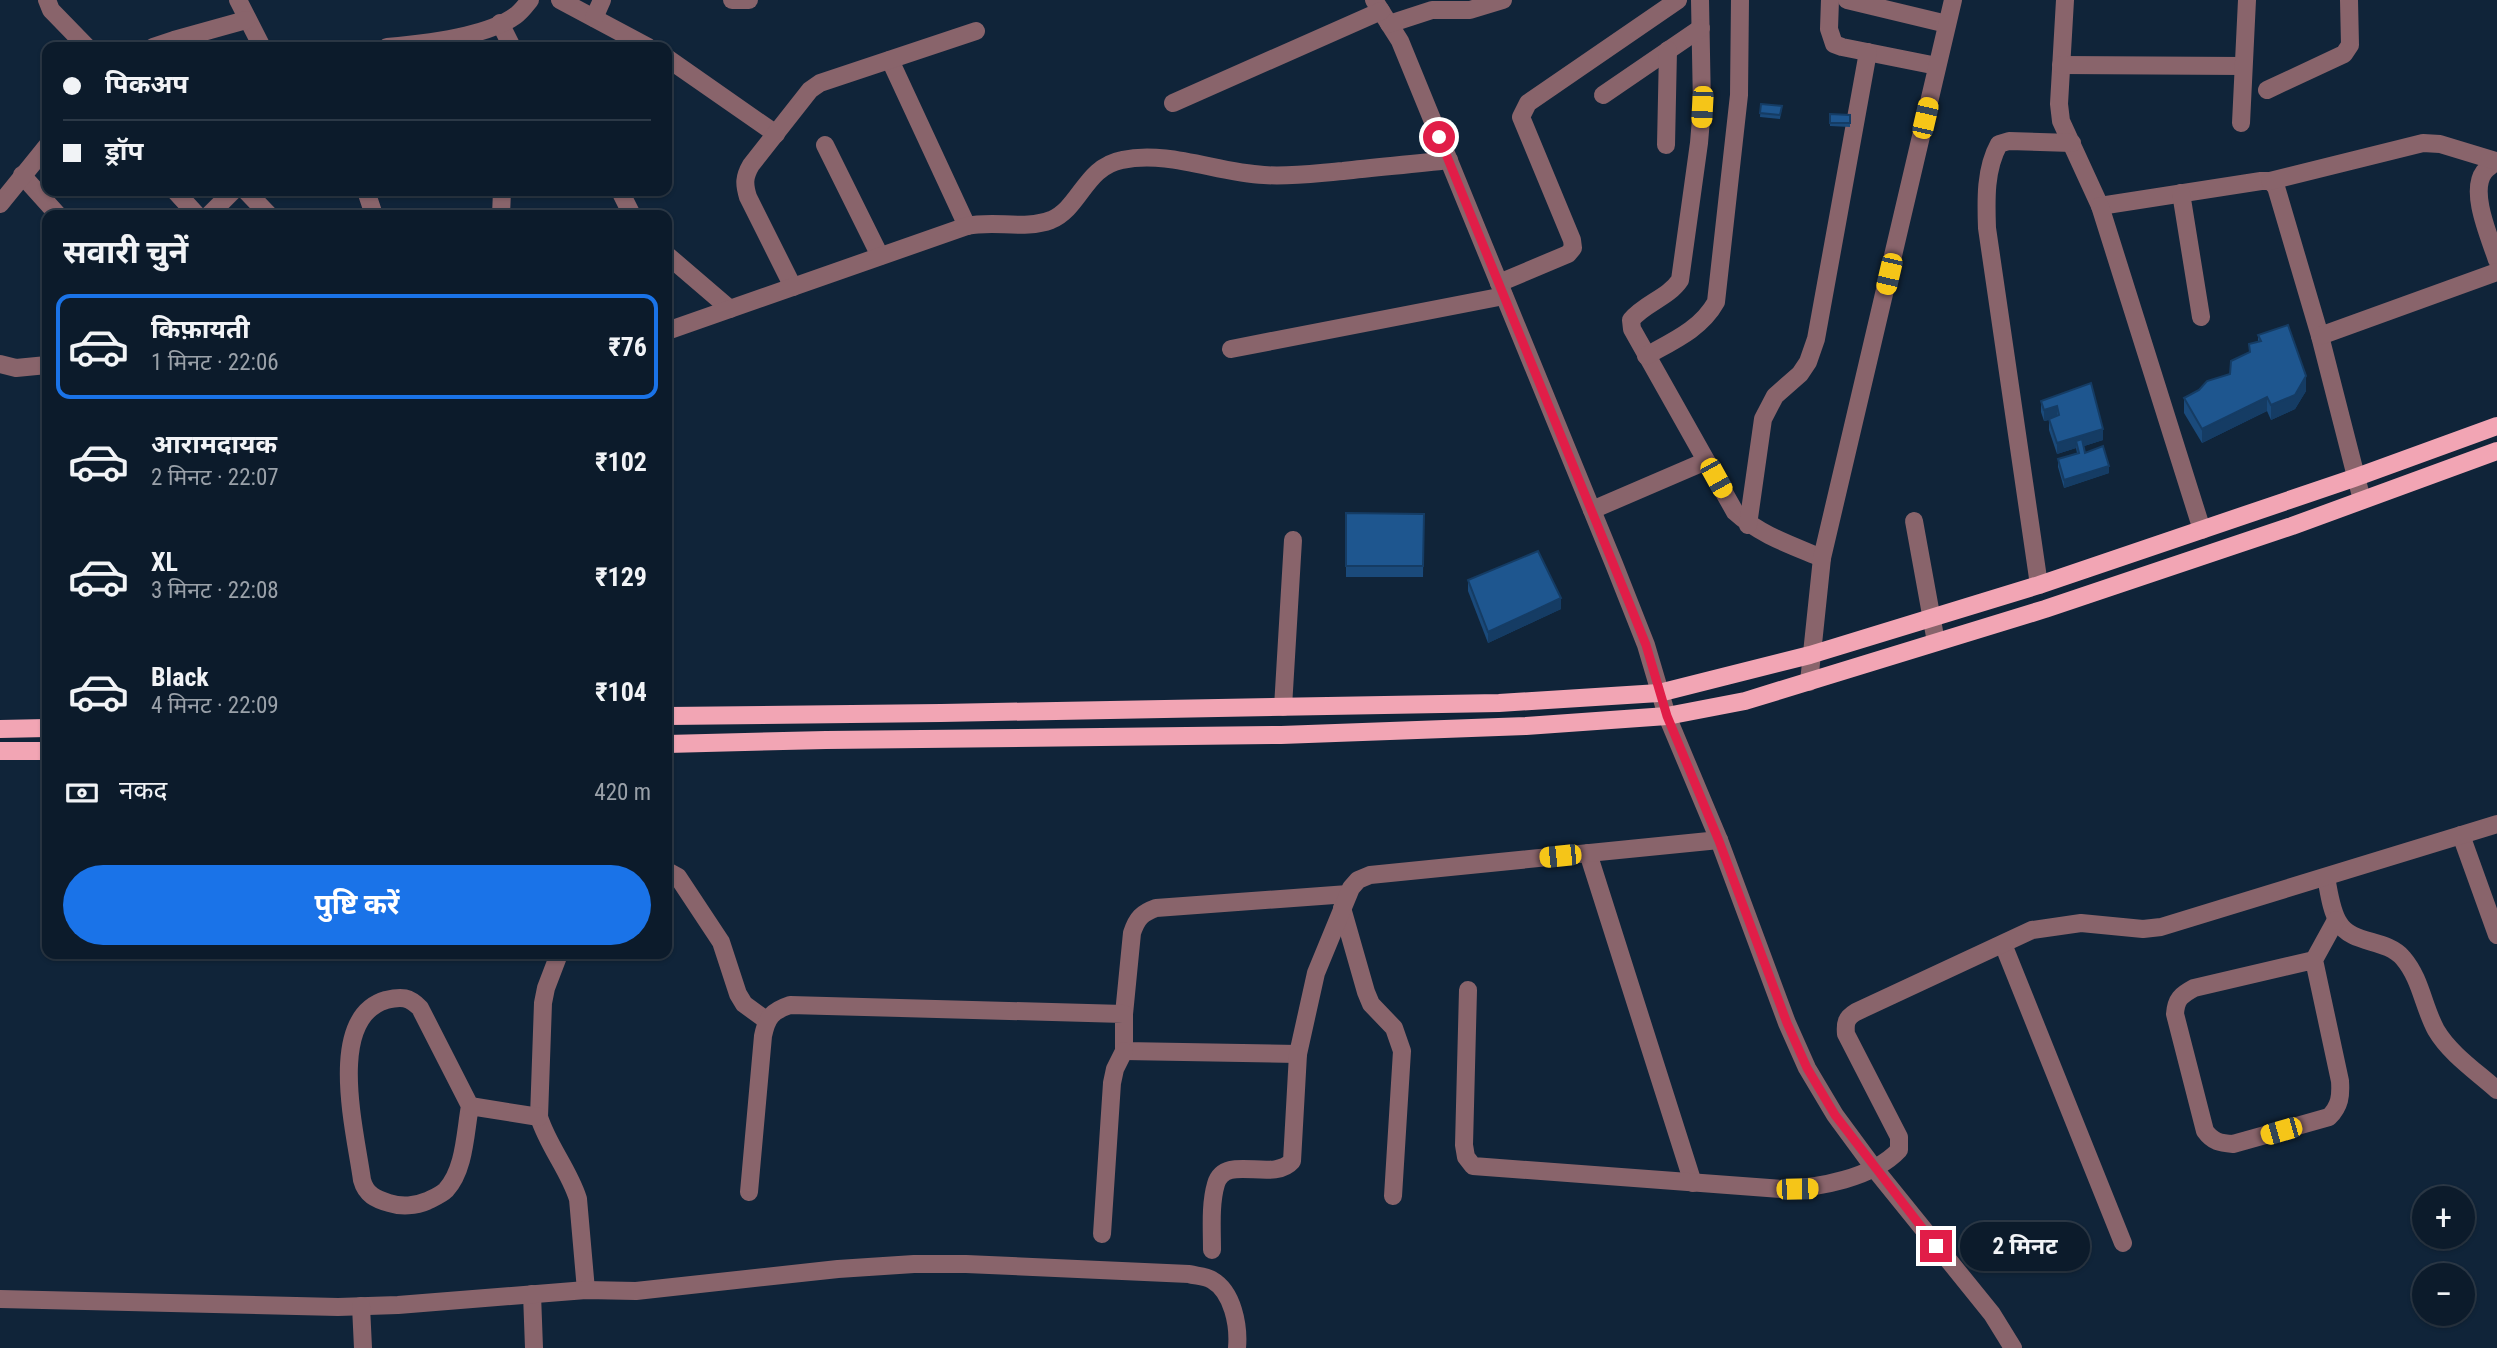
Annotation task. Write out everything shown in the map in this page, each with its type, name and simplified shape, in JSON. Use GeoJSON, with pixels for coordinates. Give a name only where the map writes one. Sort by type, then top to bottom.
{"type":"FeatureCollection","features":[{"type":"Feature","properties":{"kind":"main road"},"geometry":{"type":"LineString","coordinates":[[672,716],[1499,703],[1659,693],[1810,655],[2039,585],[2354,478],[2497,426]]}},
{"type":"Feature","properties":{"kind":"main road"},"geometry":{"type":"LineString","coordinates":[[672,744],[1281,735],[1527,726],[1667,716],[1745,701],[2045,609],[2292,526],[2497,451]]}},
{"type":"Feature","properties":{"kind":"main road"},"geometry":{"type":"LineString","coordinates":[[0,729],[42,728]]}},
{"type":"Feature","properties":{"kind":"main road"},"geometry":{"type":"LineString","coordinates":[[0,751],[42,751]]}},
{"type":"Feature","properties":{"kind":"street"},"geometry":{"type":"LineString","coordinates":[[47,0],[51,10],[82,42]]}},
{"type":"Feature","properties":{"kind":"street"},"geometry":{"type":"LineString","coordinates":[[238,0],[259,42]]}},
{"type":"Feature","properties":{"kind":"street"},"geometry":{"type":"LineString","coordinates":[[435,42],[500,23],[515,16],[530,0]]}},
{"type":"Feature","properties":{"kind":"street"},"geometry":{"type":"LineString","coordinates":[[560,0],[639,42]]}},
{"type":"Feature","properties":{"kind":"street"},"geometry":{"type":"LineString","coordinates":[[594,18],[602,0]]}},
{"type":"Feature","properties":{"kind":"street"},"geometry":{"type":"LineString","coordinates":[[732,0],[748,0]]}},
{"type":"Feature","properties":{"kind":"street"},"geometry":{"type":"LineString","coordinates":[[1173,103],[1381,12],[1470,10],[1503,0]]}},
{"type":"Feature","properties":{"kind":"street"},"geometry":{"type":"LineString","coordinates":[[1231,349],[1502,289],[1568,254],[1573,248],[1572,240],[1521,117],[1523,109],[1678,0]]}},
{"type":"Feature","properties":{"kind":"street"},"geometry":{"type":"LineString","coordinates":[[1700,0],[1702,107],[1680,280],[1674,289],[1637,312],[1631,320],[1632,328],[1735,512],[1767,536],[1822,558]]}},
{"type":"Feature","properties":{"kind":"street"},"geometry":{"type":"LineString","coordinates":[[1646,356],[1696,327],[1708,316],[1716,302],[1738,107],[1740,0]]}},
{"type":"Feature","properties":{"kind":"street"},"geometry":{"type":"LineString","coordinates":[[1830,0],[1829,29],[1834,44],[1937,66]]}},
{"type":"Feature","properties":{"kind":"street"},"geometry":{"type":"LineString","coordinates":[[1847,0],[1947,24]]}},
{"type":"Feature","properties":{"kind":"street"},"geometry":{"type":"LineString","coordinates":[[1809,682],[1822,558],[1954,0]]}},
{"type":"Feature","properties":{"kind":"street"},"geometry":{"type":"LineString","coordinates":[[2065,0],[2059,104],[2062,121],[2101,206],[2202,530]]}},
{"type":"Feature","properties":{"kind":"street"},"geometry":{"type":"LineString","coordinates":[[2241,123],[2247,0]]}},
{"type":"Feature","properties":{"kind":"street"},"geometry":{"type":"LineString","coordinates":[[2267,90],[2344,54],[2350,45],[2348,0]]}},
{"type":"Feature","properties":{"kind":"street"},"geometry":{"type":"LineString","coordinates":[[1381,12],[1400,41],[1592,510],[1646,645],[1667,716],[1719,841],[1787,1023],[1807,1068],[1835,1115],[1874,1168],[1992,1314],[2013,1348]]}},
{"type":"Feature","properties":{"kind":"street"},"geometry":{"type":"LineString","coordinates":[[168,42],[246,20]]}},
{"type":"Feature","properties":{"kind":"street"},"geometry":{"type":"LineString","coordinates":[[500,23],[510,42]]}},
{"type":"Feature","properties":{"kind":"street"},"geometry":{"type":"LineString","coordinates":[[1603,95],[1701,28]]}},
{"type":"Feature","properties":{"kind":"street"},"geometry":{"type":"LineString","coordinates":[[793,287],[744,186],[751,165],[810,90],[820,83],[976,31]]}},
{"type":"Feature","properties":{"kind":"street"},"geometry":{"type":"LineString","coordinates":[[1666,145],[1668,50]]}},
{"type":"Feature","properties":{"kind":"street"},"geometry":{"type":"LineString","coordinates":[[1748,524],[1763,419],[1775,396],[1800,374],[1808,362],[1816,339],[1868,52]]}},
{"type":"Feature","properties":{"kind":"street"},"geometry":{"type":"LineString","coordinates":[[890,60],[967,226]]}},
{"type":"Feature","properties":{"kind":"street"},"geometry":{"type":"LineString","coordinates":[[672,61],[776,134]]}},
{"type":"Feature","properties":{"kind":"street"},"geometry":{"type":"LineString","coordinates":[[2061,65],[2244,66]]}},
{"type":"Feature","properties":{"kind":"street"},"geometry":{"type":"LineString","coordinates":[[2039,585],[1986,208],[1990,167],[1999,144],[2009,141],[2072,143]]}},
{"type":"Feature","properties":{"kind":"street"},"geometry":{"type":"LineString","coordinates":[[2101,206],[2270,181],[2423,144],[2440,144],[2497,161]]}},
{"type":"Feature","properties":{"kind":"street"},"geometry":{"type":"LineString","coordinates":[[825,145],[880,256]]}},
{"type":"Feature","properties":{"kind":"street"},"geometry":{"type":"LineString","coordinates":[[0,204],[42,152]]}},
{"type":"Feature","properties":{"kind":"street"},"geometry":{"type":"LineString","coordinates":[[672,329],[967,226],[982,222],[1032,224],[1049,221],[1062,214],[1090,177],[1105,166],[1122,160],[1170,160],[1245,174],[1294,176],[1449,160]]}},
{"type":"Feature","properties":{"kind":"street"},"geometry":{"type":"LineString","coordinates":[[2497,161],[2483,173],[2478,188],[2480,205],[2497,260]]}},
{"type":"Feature","properties":{"kind":"street"},"geometry":{"type":"LineString","coordinates":[[22,175],[54,210]]}},
{"type":"Feature","properties":{"kind":"street"},"geometry":{"type":"LineString","coordinates":[[2270,181],[2280,195],[2362,500]]}},
{"type":"Feature","properties":{"kind":"street"},"geometry":{"type":"LineString","coordinates":[[2181,193],[2201,317]]}},
{"type":"Feature","properties":{"kind":"street"},"geometry":{"type":"LineString","coordinates":[[180,196],[192,210]]}},
{"type":"Feature","properties":{"kind":"street"},"geometry":{"type":"LineString","coordinates":[[214,210],[228,196]]}},
{"type":"Feature","properties":{"kind":"street"},"geometry":{"type":"LineString","coordinates":[[251,196],[264,210]]}},
{"type":"Feature","properties":{"kind":"street"},"geometry":{"type":"LineString","coordinates":[[672,259],[730,309]]}},
{"type":"Feature","properties":{"kind":"street"},"geometry":{"type":"LineString","coordinates":[[2320,336],[2497,272]]}},
{"type":"Feature","properties":{"kind":"street"},"geometry":{"type":"LineString","coordinates":[[0,364],[16,368],[42,365]]}},
{"type":"Feature","properties":{"kind":"street"},"geometry":{"type":"LineString","coordinates":[[1592,510],[1706,461]]}},
{"type":"Feature","properties":{"kind":"street"},"geometry":{"type":"LineString","coordinates":[[1914,521],[1936,642]]}},
{"type":"Feature","properties":{"kind":"street"},"geometry":{"type":"LineString","coordinates":[[1283,707],[1293,540]]}},
{"type":"Feature","properties":{"kind":"street"},"geometry":{"type":"LineString","coordinates":[[1468,990],[1464,1145],[1466,1157],[1474,1166],[1812,1189],[1874,1168],[1899,1150],[1899,1137],[1846,1034],[1845,1024],[1849,1016],[2032,930],[2070,924],[2161,928],[2497,824]]}},
{"type":"Feature","properties":{"kind":"street"},"geometry":{"type":"LineString","coordinates":[[2461,835],[2497,935]]}},
{"type":"Feature","properties":{"kind":"street"},"geometry":{"type":"LineString","coordinates":[[1212,1250],[1214,1192],[1216,1181],[1221,1174],[1231,1170],[1281,1170],[1292,1161],[1298,1054],[1317,973],[1345,901],[1357,880],[1370,875],[1719,841]]}},
{"type":"Feature","properties":{"kind":"street"},"geometry":{"type":"LineString","coordinates":[[1588,853],[1693,1183]]}},
{"type":"Feature","properties":{"kind":"street"},"geometry":{"type":"LineString","coordinates":[[672,874],[678,877],[721,942],[738,994],[744,1004],[766,1020]]}},
{"type":"Feature","properties":{"kind":"street"},"geometry":{"type":"LineString","coordinates":[[2326,877],[2336,920],[2344,931],[2385,944],[2401,955],[2414,972],[2436,1030],[2448,1046],[2497,1090]]}},
{"type":"Feature","properties":{"kind":"street"},"geometry":{"type":"LineString","coordinates":[[1102,1234],[1112,1083],[1115,1069],[1124,1051],[1124,1014],[1132,933],[1136,920],[1144,912],[1156,908],[1345,901]]}},
{"type":"Feature","properties":{"kind":"street"},"geometry":{"type":"LineString","coordinates":[[1345,901],[1366,992],[1371,1004],[1394,1028],[1402,1051],[1393,1196]]}},
{"type":"Feature","properties":{"kind":"street"},"geometry":{"type":"LineString","coordinates":[[2314,960],[2194,988],[2181,995],[2176,1003],[2175,1014],[2205,1131],[2211,1139],[2233,1144],[2329,1117],[2337,1109],[2341,1096],[2340,1081],[2314,960],[2336,920]]}},
{"type":"Feature","properties":{"kind":"street"},"geometry":{"type":"LineString","coordinates":[[2003,944],[2123,1243]]}},
{"type":"Feature","properties":{"kind":"street"},"geometry":{"type":"LineString","coordinates":[[557,959],[545,988],[539,1117],[544,1133],[578,1199],[586,1290]]}},
{"type":"Feature","properties":{"kind":"street"},"geometry":{"type":"LineString","coordinates":[[400,996],[411,999],[420,1008],[470,1106],[459,1168],[444,1192],[409,1206],[392,1205],[370,1196],[364,1189],[362,1180],[348,1074],[350,1046],[367,1010],[377,1003],[400,996]]}},
{"type":"Feature","properties":{"kind":"street"},"geometry":{"type":"LineString","coordinates":[[749,1192],[766,1020],[774,1010],[790,1005],[1124,1014]]}},
{"type":"Feature","properties":{"kind":"street"},"geometry":{"type":"LineString","coordinates":[[1124,1051],[1298,1054]]}},
{"type":"Feature","properties":{"kind":"street"},"geometry":{"type":"LineString","coordinates":[[470,1106],[539,1117]]}},
{"type":"Feature","properties":{"kind":"street"},"geometry":{"type":"LineString","coordinates":[[0,1299],[361,1306],[586,1290],[636,1291],[838,1269],[966,1264],[1189,1274],[1212,1280],[1224,1291],[1233,1311],[1238,1336],[1237,1348]]}},
{"type":"Feature","properties":{"kind":"street"},"geometry":{"type":"LineString","coordinates":[[532,1294],[534,1348]]}},
{"type":"Feature","properties":{"kind":"street"},"geometry":{"type":"LineString","coordinates":[[361,1306],[363,1348]]}},
{"type":"Feature","properties":{"kind":"building"},"geometry":{"type":"Polygon","coordinates":[[[1761,104],[1782,106],[1780,115],[1760,113],[1761,104]]]}},
{"type":"Feature","properties":{"kind":"building"},"geometry":{"type":"Polygon","coordinates":[[[1830,114],[1850,115],[1850,123],[1830,123],[1830,114]]]}},
{"type":"Feature","properties":{"kind":"building"},"geometry":{"type":"Polygon","coordinates":[[[2288,325],[2306,376],[2295,395],[2271,405],[2267,397],[2202,429],[2184,398],[2199,390],[2207,381],[2230,374],[2231,361],[2250,352],[2249,344],[2261,341],[2258,335],[2288,325]]]}},
{"type":"Feature","properties":{"kind":"building"},"geometry":{"type":"Polygon","coordinates":[[[2091,383],[2103,429],[2057,443],[2049,419],[2059,415],[2057,406],[2044,410],[2041,401],[2091,383]]]}},
{"type":"Feature","properties":{"kind":"building"},"geometry":{"type":"Polygon","coordinates":[[[2082,439],[2085,453],[2103,446],[2109,466],[2064,480],[2058,459],[2079,453],[2076,441],[2082,439]]]}},
{"type":"Feature","properties":{"kind":"building"},"geometry":{"type":"Polygon","coordinates":[[[1346,513],[1424,514],[1423,566],[1346,566],[1346,513]]]}},
{"type":"Feature","properties":{"kind":"building"},"geometry":{"type":"Polygon","coordinates":[[[1538,551],[1561,598],[1488,632],[1468,580],[1538,551]]]}},
{"type":"Feature","properties":{"kind":"route"},"geometry":{"type":"LineString","coordinates":[[1439,137],[1646,645],[1667,716],[1719,841],[1787,1023],[1807,1068],[1835,1115],[1936,1246]]}}]}
